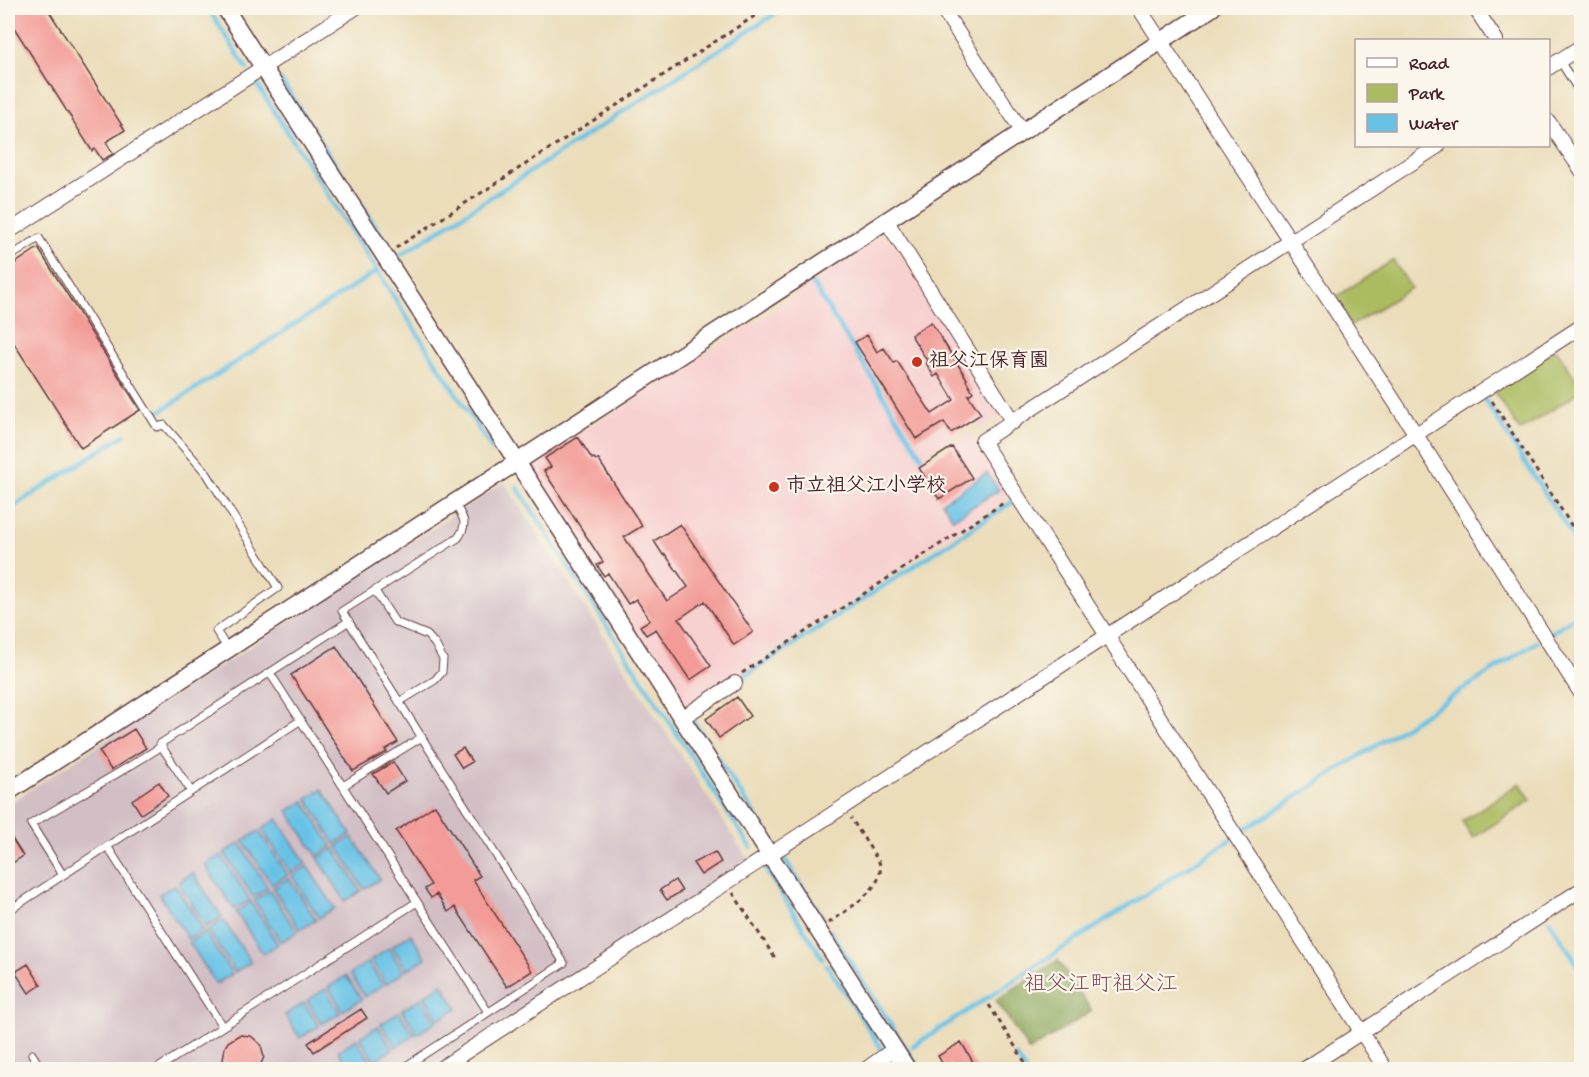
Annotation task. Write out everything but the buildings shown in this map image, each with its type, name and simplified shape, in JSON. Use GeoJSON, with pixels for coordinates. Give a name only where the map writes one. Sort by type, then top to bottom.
{"type":"FeatureCollection","features":[{"type":"Feature","properties":{"kind":"street"},"geometry":{"type":"LineString","coordinates":[[225,8],[908,1070]]}},
{"type":"Feature","properties":{"kind":"street"},"geometry":{"type":"LineString","coordinates":[[8,232],[355,8]]}},
{"type":"Feature","properties":{"kind":"street"},"geometry":{"type":"LineString","coordinates":[[942,8],[1022,131]]}},
{"type":"Feature","properties":{"kind":"street"},"geometry":{"type":"LineString","coordinates":[[1139,8],[1416,433],[1581,695]]}},
{"type":"Feature","properties":{"kind":"street"},"geometry":{"type":"LineString","coordinates":[[8,792],[1212,8]]}},
{"type":"Feature","properties":{"kind":"street"},"geometry":{"type":"LineString","coordinates":[[1475,8],[1495,39]]}},
{"type":"Feature","properties":{"kind":"street"},"geometry":{"type":"LineString","coordinates":[[1554,64],[1581,48]]}},
{"type":"Feature","properties":{"kind":"street"},"geometry":{"type":"LineString","coordinates":[[1550,124],[1581,171]]}},
{"type":"Feature","properties":{"kind":"street"},"geometry":{"type":"LineString","coordinates":[[1386,1070],[982,441],[1436,147]]}},
{"type":"Feature","properties":{"kind":"street"},"geometry":{"type":"LineString","coordinates":[[886,220],[1013,422]]}},
{"type":"Feature","properties":{"kind":"street"},"geometry":{"type":"LineString","coordinates":[[438,1070],[1581,326]]}},
{"type":"Feature","properties":{"kind":"street"},"geometry":{"type":"LineString","coordinates":[[682,718],[735,683]]}},
{"type":"Feature","properties":{"kind":"street"},"geometry":{"type":"LineString","coordinates":[[1303,1070],[1581,889]]}},
{"type":"Feature","properties":{"kind":"street"},"geometry":{"type":"LineString","coordinates":[[865,1070],[894,1049]]}},
{"type":"Feature","properties":{"kind":"lane"},"geometry":{"type":"LineString","coordinates":[[1554,64],[1581,96]]}},
{"type":"Feature","properties":{"kind":"lane"},"geometry":{"type":"LineString","coordinates":[[8,243],[14,254],[39,238],[157,427],[164,425],[207,474],[278,588],[216,631],[228,649]]}},
{"type":"Feature","properties":{"kind":"lane"},"geometry":{"type":"LineString","coordinates":[[400,1070],[564,963],[342,611],[458,538],[464,529],[464,517],[454,503]]}},
{"type":"Feature","properties":{"kind":"lane"},"geometry":{"type":"LineString","coordinates":[[375,591],[395,622],[427,635],[443,659],[442,672],[435,680],[399,702]]}},
{"type":"Feature","properties":{"kind":"lane"},"geometry":{"type":"LineString","coordinates":[[192,791],[160,744],[349,621]]}},
{"type":"Feature","properties":{"kind":"lane"},"geometry":{"type":"LineString","coordinates":[[270,673],[488,1012]]}},
{"type":"Feature","properties":{"kind":"lane"},"geometry":{"type":"LineString","coordinates":[[8,911],[301,720]]}},
{"type":"Feature","properties":{"kind":"lane"},"geometry":{"type":"LineString","coordinates":[[343,786],[422,737]]}},
{"type":"Feature","properties":{"kind":"lane"},"geometry":{"type":"LineString","coordinates":[[63,875],[31,824],[112,778],[162,746]]}},
{"type":"Feature","properties":{"kind":"lane"},"geometry":{"type":"LineString","coordinates":[[107,846],[222,1026]]}},
{"type":"Feature","properties":{"kind":"lane"},"geometry":{"type":"LineString","coordinates":[[154,1070],[417,902]]}},
{"type":"Feature","properties":{"kind":"lane"},"geometry":{"type":"LineString","coordinates":[[32,1054],[42,1070]]}},
{"type":"Feature","properties":{"kind":"path"},"geometry":{"type":"LineString","coordinates":[[384,256],[767,8]]}},
{"type":"Feature","properties":{"kind":"path"},"geometry":{"type":"LineString","coordinates":[[1484,389],[1581,542]]}},
{"type":"Feature","properties":{"kind":"path"},"geometry":{"type":"LineString","coordinates":[[735,683],[736,677],[1017,495]]}},
{"type":"Feature","properties":{"kind":"path"},"geometry":{"type":"LineString","coordinates":[[820,931],[875,886],[882,869],[844,807]]}},
{"type":"Feature","properties":{"kind":"path"},"geometry":{"type":"LineString","coordinates":[[727,883],[775,957]]}},
{"type":"Feature","properties":{"kind":"path"},"geometry":{"type":"LineString","coordinates":[[989,1005],[1030,1070]]}},
{"type":"Feature","properties":{"kind":"shaded area","name":"祖父江保育園"},"geometry":{"type":"Polygon","coordinates":[[[880,237],[891,240],[1002,413],[1001,417],[981,430],[976,422],[924,456],[813,280],[880,237]]]}},
{"type":"Feature","properties":{"kind":"shaded area","name":"市立祖父江小学校"},"geometry":{"type":"Polygon","coordinates":[[[810,283],[924,463],[971,433],[1011,496],[686,707],[537,477],[541,458],[768,314],[810,283]]]}},
{"type":"Feature","properties":{"kind":"shaded area"},"geometry":{"type":"Polygon","coordinates":[[[504,482],[749,861],[430,1069],[8,1070],[8,804],[504,482]]]}},
{"type":"Feature","properties":{"kind":"green space"},"geometry":{"type":"Polygon","coordinates":[[[1393,260],[1411,288],[1351,326],[1334,298],[1393,260]]]}},
{"type":"Feature","properties":{"kind":"green space"},"geometry":{"type":"Polygon","coordinates":[[[1556,349],[1582,388],[1581,391],[1520,431],[1493,390],[1556,349]]]}},
{"type":"Feature","properties":{"kind":"green space"},"geometry":{"type":"Polygon","coordinates":[[[1520,783],[1531,800],[1473,838],[1462,821],[1520,783]]]}},
{"type":"Feature","properties":{"kind":"green space"},"geometry":{"type":"Polygon","coordinates":[[[1058,960],[1092,1011],[1029,1051],[996,1000],[1058,960]]]}},
{"type":"Feature","properties":{"kind":"water"},"geometry":{"type":"Polygon","coordinates":[[[987,473],[999,490],[953,519],[942,502],[987,473]]]}},
{"type":"Feature","properties":{"kind":"water"},"geometry":{"type":"Polygon","coordinates":[[[322,789],[351,834],[335,844],[307,799],[322,789]]]}},
{"type":"Feature","properties":{"kind":"water"},"geometry":{"type":"Polygon","coordinates":[[[304,801],[332,846],[317,856],[288,811],[304,801]]]}},
{"type":"Feature","properties":{"kind":"water"},"geometry":{"type":"Polygon","coordinates":[[[277,819],[306,863],[291,873],[262,829],[277,819]]]}},
{"type":"Feature","properties":{"kind":"water"},"geometry":{"type":"Polygon","coordinates":[[[259,831],[288,875],[272,885],[243,841],[259,831]]]}},
{"type":"Feature","properties":{"kind":"water"},"geometry":{"type":"Polygon","coordinates":[[[352,837],[380,879],[364,889],[337,846],[352,837]]]}},
{"type":"Feature","properties":{"kind":"water"},"geometry":{"type":"Polygon","coordinates":[[[240,843],[268,888],[253,897],[224,853],[240,843]]]}},
{"type":"Feature","properties":{"kind":"water"},"geometry":{"type":"Polygon","coordinates":[[[334,848],[361,891],[345,901],[318,858],[334,848]]]}},
{"type":"Feature","properties":{"kind":"water"},"geometry":{"type":"Polygon","coordinates":[[[221,855],[250,900],[234,909],[205,865],[221,855]]]}},
{"type":"Feature","properties":{"kind":"water"},"geometry":{"type":"Polygon","coordinates":[[[307,866],[335,908],[319,918],[292,876],[307,866]]]}},
{"type":"Feature","properties":{"kind":"water"},"geometry":{"type":"Polygon","coordinates":[[[193,873],[222,917],[206,927],[178,882],[193,873]]]}},
{"type":"Feature","properties":{"kind":"water"},"geometry":{"type":"Polygon","coordinates":[[[289,878],[316,920],[300,930],[273,888],[289,878]]]}},
{"type":"Feature","properties":{"kind":"water"},"geometry":{"type":"Polygon","coordinates":[[[175,885],[203,929],[188,939],[159,894],[175,885]]]}},
{"type":"Feature","properties":{"kind":"water"},"geometry":{"type":"Polygon","coordinates":[[[270,890],[297,932],[281,942],[254,900],[270,890]]]}},
{"type":"Feature","properties":{"kind":"water"},"geometry":{"type":"Polygon","coordinates":[[[251,902],[278,944],[263,954],[236,912],[251,902]]]}},
{"type":"Feature","properties":{"kind":"water"},"geometry":{"type":"Polygon","coordinates":[[[223,920],[251,962],[235,972],[208,930],[223,920]]]}},
{"type":"Feature","properties":{"kind":"water"},"geometry":{"type":"Polygon","coordinates":[[[205,932],[232,974],[216,984],[189,942],[205,932]]]}},
{"type":"Feature","properties":{"kind":"water"},"geometry":{"type":"Polygon","coordinates":[[[411,934],[426,958],[407,970],[392,946],[411,934]]]}},
{"type":"Feature","properties":{"kind":"water"},"geometry":{"type":"Polygon","coordinates":[[[389,948],[404,972],[386,984],[371,960],[389,948]]]}},
{"type":"Feature","properties":{"kind":"water"},"geometry":{"type":"Polygon","coordinates":[[[368,962],[383,985],[365,997],[350,974],[368,962]]]}},
{"type":"Feature","properties":{"kind":"water"},"geometry":{"type":"Polygon","coordinates":[[[346,976],[362,999],[343,1011],[328,987],[346,976]]]}},
{"type":"Feature","properties":{"kind":"water"},"geometry":{"type":"Polygon","coordinates":[[[442,984],[457,1008],[439,1020],[424,996],[442,984]]]}},
{"type":"Feature","properties":{"kind":"water"},"geometry":{"type":"Polygon","coordinates":[[[325,989],[340,1013],[322,1024],[307,1001],[325,989]]]}},
{"type":"Feature","properties":{"kind":"water"},"geometry":{"type":"Polygon","coordinates":[[[421,998],[436,1022],[417,1034],[402,1010],[421,998]]]}},
{"type":"Feature","properties":{"kind":"water"},"geometry":{"type":"Polygon","coordinates":[[[304,1003],[319,1026],[300,1038],[285,1015],[304,1003]]]}},
{"type":"Feature","properties":{"kind":"water"},"geometry":{"type":"Polygon","coordinates":[[[399,1012],[414,1035],[396,1047],[381,1024],[399,1012]]]}},
{"type":"Feature","properties":{"kind":"water"},"geometry":{"type":"Polygon","coordinates":[[[378,1026],[393,1049],[374,1061],[360,1037],[378,1026]]]}},
{"type":"Feature","properties":{"kind":"water"},"geometry":{"type":"Polygon","coordinates":[[[356,1039],[372,1063],[361,1069],[350,1069],[338,1051],[356,1039]]]}},
{"type":"Feature","properties":{"kind":"waterway"},"geometry":{"type":"LineString","coordinates":[[208,8],[247,69]]}},
{"type":"Feature","properties":{"kind":"waterway"},"geometry":{"type":"LineString","coordinates":[[396,258],[784,8]]}},
{"type":"Feature","properties":{"kind":"waterway"},"geometry":{"type":"LineString","coordinates":[[254,80],[492,449]]}},
{"type":"Feature","properties":{"kind":"waterway"},"geometry":{"type":"LineString","coordinates":[[281,80],[389,247]]}},
{"type":"Feature","properties":{"kind":"waterway"},"geometry":{"type":"LineString","coordinates":[[156,414],[377,271]]}},
{"type":"Feature","properties":{"kind":"waterway"},"geometry":{"type":"LineString","coordinates":[[813,284],[922,457]]}},
{"type":"Feature","properties":{"kind":"waterway"},"geometry":{"type":"LineString","coordinates":[[1483,397],[1582,551]]}},
{"type":"Feature","properties":{"kind":"waterway"},"geometry":{"type":"LineString","coordinates":[[8,510],[124,435]]}},
{"type":"Feature","properties":{"kind":"waterway"},"geometry":{"type":"LineString","coordinates":[[517,487],[751,848]]}},
{"type":"Feature","properties":{"kind":"waterway"},"geometry":{"type":"LineString","coordinates":[[743,677],[1014,501]]}},
{"type":"Feature","properties":{"kind":"waterway"},"geometry":{"type":"LineString","coordinates":[[1551,633],[1582,612]]}},
{"type":"Feature","properties":{"kind":"waterway"},"geometry":{"type":"LineString","coordinates":[[1241,832],[1537,642]]}},
{"type":"Feature","properties":{"kind":"waterway"},"geometry":{"type":"LineString","coordinates":[[693,721],[775,845]]}},
{"type":"Feature","properties":{"kind":"waterway"},"geometry":{"type":"LineString","coordinates":[[913,1046],[1231,839]]}},
{"type":"Feature","properties":{"kind":"waterway"},"geometry":{"type":"LineString","coordinates":[[782,855],[823,919]]}},
{"type":"Feature","properties":{"kind":"waterway"},"geometry":{"type":"LineString","coordinates":[[766,870],[823,959]]}},
{"type":"Feature","properties":{"kind":"waterway"},"geometry":{"type":"LineString","coordinates":[[1549,920],[1582,971]]}},
{"type":"Feature","properties":{"kind":"waterway"},"geometry":{"type":"LineString","coordinates":[[830,931],[920,1070]]}},
{"type":"Feature","properties":{"kind":"waterway"},"geometry":{"type":"LineString","coordinates":[[827,965],[883,1051]]}},
{"type":"Feature","properties":{"kind":"waterway"},"geometry":{"type":"LineString","coordinates":[[1016,1056],[1025,1070]]}},
{"type":"Feature","properties":{"kind":"place","name":"祖父江保育園"},"geometry":{"type":"Point","coordinates":[917,362]}},
{"type":"Feature","properties":{"kind":"place","name":"市立祖父江小学校"},"geometry":{"type":"Point","coordinates":[774,487]}},
{"type":"Feature","properties":{"kind":"district","name":"祖父江町祖父江"},"geometry":{"type":"Point","coordinates":[1101,986]}}]}
